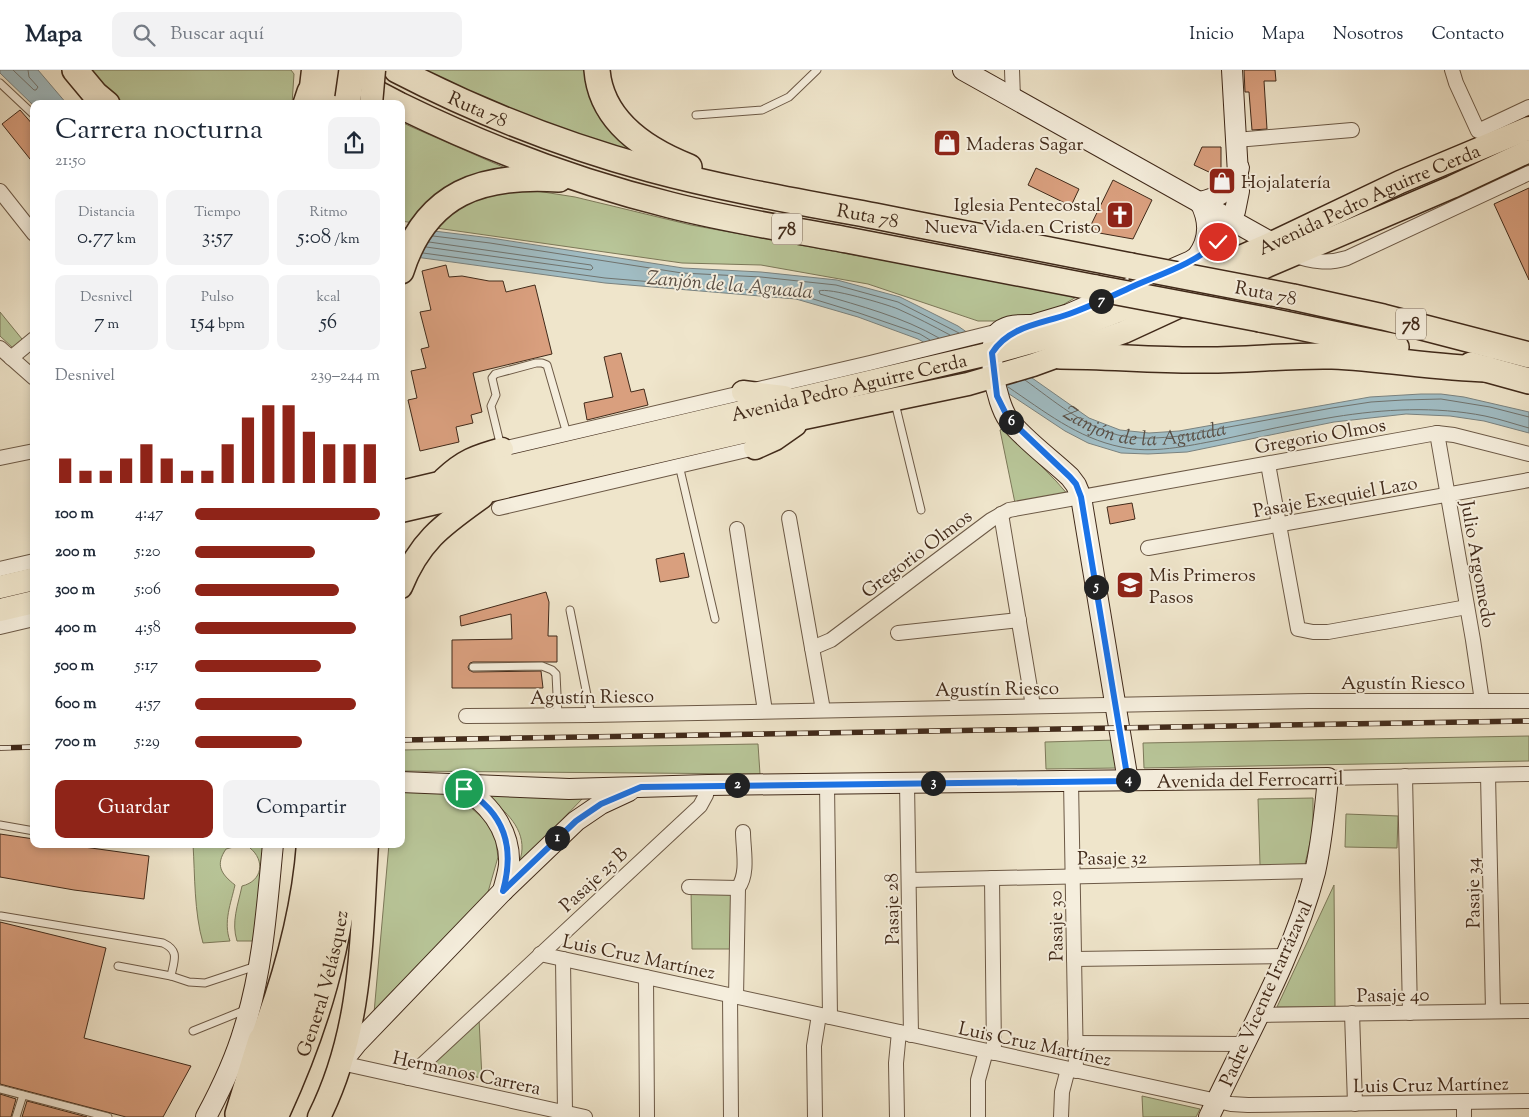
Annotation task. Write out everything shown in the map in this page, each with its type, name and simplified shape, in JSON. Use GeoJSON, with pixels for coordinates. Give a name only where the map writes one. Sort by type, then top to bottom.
{"type":"FeatureCollection","features":[{"type":"Feature","properties":{"kind":"highway"},"geometry":{"type":"LineString","coordinates":[[76,70],[102,100]]}},
{"type":"Feature","properties":{"kind":"highway"},"geometry":{"type":"LineString","coordinates":[[328,90],[352,70]]}},
{"type":"Feature","properties":{"kind":"highway","name":"Ruta 78"},"geometry":{"type":"LineString","coordinates":[[397,70],[491,115],[578,147],[652,170],[761,195],[1293,297],[1383,317],[1529,355]]}},
{"type":"Feature","properties":{"kind":"highway"},"geometry":{"type":"LineString","coordinates":[[596,70],[600,89],[614,114],[631,135],[674,161],[761,195]]}},
{"type":"Feature","properties":{"kind":"highway"},"geometry":{"type":"LineString","coordinates":[[328,90],[377,100]]}},
{"type":"Feature","properties":{"kind":"highway","name":"Ruta 78"},"geometry":{"type":"LineString","coordinates":[[405,108],[492,147],[591,183],[671,206],[1260,319],[1376,343],[1487,369],[1529,381]]}},
{"type":"Feature","properties":{"kind":"highway"},"geometry":{"type":"LineString","coordinates":[[405,261],[422,226],[431,216],[452,198],[479,185],[508,179],[546,179],[591,183]]}},
{"type":"Feature","properties":{"kind":"highway"},"geometry":{"type":"LineString","coordinates":[[1060,356],[1207,360],[1332,356],[1442,367],[1487,369]]}},
{"type":"Feature","properties":{"kind":"highway","name":"General Velásquez"},"geometry":{"type":"LineString","coordinates":[[253,1117],[283,1043],[301,990],[316,928],[327,848]]}},
{"type":"Feature","properties":{"kind":"highway","name":"General Velásquez"},"geometry":{"type":"LineString","coordinates":[[275,1117],[306,1045],[327,977],[344,896],[349,848]]}},
{"type":"Feature","properties":{"kind":"highway"},"geometry":{"type":"LineString","coordinates":[[236,1117],[249,1082],[261,1040]]}},
{"type":"Feature","properties":{"kind":"main road"},"geometry":{"type":"LineString","coordinates":[[328,90],[374,70]]}},
{"type":"Feature","properties":{"kind":"main road","name":"Avenida Pedro Aguirre Cerda"},"geometry":{"type":"LineString","coordinates":[[405,510],[497,498],[676,456],[802,408],[950,363],[997,341],[1054,336],[1103,318],[1272,243],[1391,186],[1529,128]]}},
{"type":"Feature","properties":{"kind":"main road"},"geometry":{"type":"LineString","coordinates":[[1462,155],[1478,131]]}},
{"type":"Feature","properties":{"kind":"main road","name":"Avenida Pedro Aguirre Cerda"},"geometry":{"type":"LineString","coordinates":[[405,491],[802,408],[894,399],[989,385],[1033,365],[1131,328],[1452,187],[1529,151]]}},
{"type":"Feature","properties":{"kind":"main road"},"geometry":{"type":"LineString","coordinates":[[743,392],[802,408],[775,439],[754,448]]}},
{"type":"Feature","properties":{"kind":"main road"},"geometry":{"type":"LineString","coordinates":[[440,483],[465,462],[477,456],[502,449]]}},
{"type":"Feature","properties":{"kind":"main road"},"geometry":{"type":"LineString","coordinates":[[405,579],[417,555],[431,537],[462,510],[497,498]]}},
{"type":"Feature","properties":{"kind":"main road"},"geometry":{"type":"LineString","coordinates":[[0,587],[30,580]]}},
{"type":"Feature","properties":{"kind":"main road"},"geometry":{"type":"LineString","coordinates":[[0,610],[30,603]]}},
{"type":"Feature","properties":{"kind":"main road"},"geometry":{"type":"LineString","coordinates":[[261,1040],[282,982],[292,946],[303,890],[308,848]]}},
{"type":"Feature","properties":{"kind":"main road"},"geometry":{"type":"LineString","coordinates":[[319,1117],[341,1063],[351,1028],[360,976],[367,848]]}},
{"type":"Feature","properties":{"kind":"street"},"geometry":{"type":"LineString","coordinates":[[963,70],[1294,255]]}},
{"type":"Feature","properties":{"kind":"street"},"geometry":{"type":"LineString","coordinates":[[1012,70],[1014,98]]}},
{"type":"Feature","properties":{"kind":"street"},"geometry":{"type":"LineString","coordinates":[[1128,781],[1081,497],[1076,484],[1070,477],[1008,418],[989,385],[997,341],[1033,325],[1069,314],[1197,257],[1218,242],[1232,220],[1239,191],[1232,70]]}},
{"type":"Feature","properties":{"kind":"street"},"geometry":{"type":"LineString","coordinates":[[1452,70],[1478,131]]}},
{"type":"Feature","properties":{"kind":"street","name":"Avenida Pedro Aguirre Cerda"},"geometry":{"type":"LineString","coordinates":[[1478,131],[1529,107]]}},
{"type":"Feature","properties":{"kind":"street"},"geometry":{"type":"LineString","coordinates":[[1236,140],[1352,130]]}},
{"type":"Feature","properties":{"kind":"street"},"geometry":{"type":"LineString","coordinates":[[1200,202],[1216,198],[1222,194],[1233,182],[1238,168]]}},
{"type":"Feature","properties":{"kind":"street","name":"Avenida Pedro Aguirre Cerda"},"geometry":{"type":"LineString","coordinates":[[1294,255],[1311,261],[1327,262],[1347,258],[1529,173]]}},
{"type":"Feature","properties":{"kind":"street"},"geometry":{"type":"LineString","coordinates":[[0,191],[30,229]]}},
{"type":"Feature","properties":{"kind":"street"},"geometry":{"type":"LineString","coordinates":[[1197,257],[1206,240],[1208,227],[1206,214],[1200,202]]}},
{"type":"Feature","properties":{"kind":"street","name":"Avenida Pedro Aguirre Cerda"},"geometry":{"type":"LineString","coordinates":[[502,449],[922,350],[997,341]]}},
{"type":"Feature","properties":{"kind":"street"},"geometry":{"type":"LineString","coordinates":[[11,358],[30,342]]}},
{"type":"Feature","properties":{"kind":"street"},"geometry":{"type":"LineString","coordinates":[[0,348],[30,375]]}},
{"type":"Feature","properties":{"kind":"street","name":"Gregorio Olmos"},"geometry":{"type":"LineString","coordinates":[[812,648],[831,640],[1009,510],[1437,433],[1454,435],[1529,454]]}},
{"type":"Feature","properties":{"kind":"street","name":"Julio Argomedo"},"geometry":{"type":"LineString","coordinates":[[1437,433],[1482,701]]}},
{"type":"Feature","properties":{"kind":"street"},"geometry":{"type":"LineString","coordinates":[[0,446],[6,457],[30,452]]}},
{"type":"Feature","properties":{"kind":"street","name":"Avenida Pedro Aguirre Cerda"},"geometry":{"type":"LineString","coordinates":[[676,456],[754,448]]}},
{"type":"Feature","properties":{"kind":"street"},"geometry":{"type":"LineString","coordinates":[[1268,464],[1298,629],[1328,632],[1467,607]]}},
{"type":"Feature","properties":{"kind":"street","name":"Pasaje Exequiel Lazo"},"geometry":{"type":"LineString","coordinates":[[1148,548],[1529,480]]}},
{"type":"Feature","properties":{"kind":"street"},"geometry":{"type":"LineString","coordinates":[[1002,514],[1033,706]]}},
{"type":"Feature","properties":{"kind":"street"},"geometry":{"type":"LineString","coordinates":[[789,518],[823,710]]}},
{"type":"Feature","properties":{"kind":"street"},"geometry":{"type":"LineString","coordinates":[[737,529],[764,711]]}},
{"type":"Feature","properties":{"kind":"street"},"geometry":{"type":"LineString","coordinates":[[0,569],[30,562]]}},
{"type":"Feature","properties":{"kind":"street"},"geometry":{"type":"LineString","coordinates":[[0,627],[30,620]]}},
{"type":"Feature","properties":{"kind":"street"},"geometry":{"type":"LineString","coordinates":[[898,633],[1019,620]]}},
{"type":"Feature","properties":{"kind":"street","name":"Agustín Riesco"},"geometry":{"type":"LineString","coordinates":[[466,716],[1309,701],[1529,701]]}},
{"type":"Feature","properties":{"kind":"street","name":"Avenida del Ferrocarril"},"geometry":{"type":"LineString","coordinates":[[405,782],[569,789],[708,785],[1128,781],[1529,774]]}},
{"type":"Feature","properties":{"kind":"street","name":"Pasaje 34"},"geometry":{"type":"LineString","coordinates":[[1488,775],[1493,1011]]}},
{"type":"Feature","properties":{"kind":"street"},"geometry":{"type":"LineString","coordinates":[[1405,776],[1410,1012]]}},
{"type":"Feature","properties":{"kind":"street","name":"Padre Vicente Irarrázaval"},"geometry":{"type":"LineString","coordinates":[[1213,1109],[1285,956],[1302,913],[1315,871],[1321,842],[1328,778]]}},
{"type":"Feature","properties":{"kind":"street","name":"Pasaje 30"},"geometry":{"type":"LineString","coordinates":[[1061,1117],[1062,1092],[1072,1070],[1075,1043],[1071,781]]}},
{"type":"Feature","properties":{"kind":"street","name":"Pasaje 28"},"geometry":{"type":"LineString","coordinates":[[897,1117],[896,1063],[905,1034],[909,880],[908,783]]}},
{"type":"Feature","properties":{"kind":"street"},"geometry":{"type":"LineString","coordinates":[[815,1117],[814,1046],[824,1016],[827,784]]}},
{"type":"Feature","properties":{"kind":"street"},"geometry":{"type":"LineString","coordinates":[[454,785],[474,795],[482,802],[490,810],[502,829],[509,852],[509,865],[503,891]]}},
{"type":"Feature","properties":{"kind":"street","name":"Pasaje 25 B"},"geometry":{"type":"LineString","coordinates":[[408,1078],[700,806],[706,795],[708,785]]}},
{"type":"Feature","properties":{"kind":"street"},"geometry":{"type":"LineString","coordinates":[[341,1063],[357,1043],[503,891],[576,821],[601,804],[641,787]]}},
{"type":"Feature","properties":{"kind":"street"},"geometry":{"type":"LineString","coordinates":[[731,1117],[733,996],[738,888],[744,874],[743,832]]}},
{"type":"Feature","properties":{"kind":"street"},"geometry":{"type":"LineString","coordinates":[[206,1117],[234,1058],[250,1008],[260,964],[273,848]]}},
{"type":"Feature","properties":{"kind":"street","name":"Pasaje 32"},"geometry":{"type":"LineString","coordinates":[[909,880],[1315,871]]}},
{"type":"Feature","properties":{"kind":"street"},"geometry":{"type":"LineString","coordinates":[[978,1117],[978,1080],[990,1052],[992,878]]}},
{"type":"Feature","properties":{"kind":"street"},"geometry":{"type":"LineString","coordinates":[[689,887],[738,888]]}},
{"type":"Feature","properties":{"kind":"street","name":"Luis Cruz Martínez"},"geometry":{"type":"LineString","coordinates":[[540,954],[1072,1070],[1213,1109],[1242,1105],[1298,1111],[1355,1104],[1379,1110],[1464,1102],[1529,1101]]}},
{"type":"Feature","properties":{"kind":"street"},"geometry":{"type":"LineString","coordinates":[[1074,959],[1285,956]]}},
{"type":"Feature","properties":{"kind":"street"},"geometry":{"type":"LineString","coordinates":[[563,959],[565,1112]]}},
{"type":"Feature","properties":{"kind":"street"},"geometry":{"type":"LineString","coordinates":[[646,977],[647,1117]]}},
{"type":"Feature","properties":{"kind":"street","name":"Pasaje 40"},"geometry":{"type":"LineString","coordinates":[[1258,1015],[1529,1010]]}},
{"type":"Feature","properties":{"kind":"street"},"geometry":{"type":"LineString","coordinates":[[1352,1014],[1355,1104]]}},
{"type":"Feature","properties":{"kind":"street"},"geometry":{"type":"LineString","coordinates":[[226,1117],[261,1040]]}},
{"type":"Feature","properties":{"kind":"street"},"geometry":{"type":"LineString","coordinates":[[1075,1043],[1244,1044]]}},
{"type":"Feature","properties":{"kind":"street","name":"Hermanos Carrera"},"geometry":{"type":"LineString","coordinates":[[341,1063],[585,1117]]}},
{"type":"Feature","properties":{"kind":"street"},"geometry":{"type":"LineString","coordinates":[[1464,1102],[1464,1117]]}},
{"type":"Feature","properties":{"kind":"lane"},"geometry":{"type":"LineString","coordinates":[[696,115],[762,110],[789,97],[817,70]]}},
{"type":"Feature","properties":{"kind":"lane"},"geometry":{"type":"LineString","coordinates":[[0,83],[30,111]]}},
{"type":"Feature","properties":{"kind":"lane"},"geometry":{"type":"LineString","coordinates":[[502,449],[491,406],[496,395],[492,378],[495,374],[536,363],[542,362],[546,365],[567,434]]}},
{"type":"Feature","properties":{"kind":"lane"},"geometry":{"type":"LineString","coordinates":[[894,399],[921,510]]}},
{"type":"Feature","properties":{"kind":"lane"},"geometry":{"type":"LineString","coordinates":[[676,456],[715,619]]}},
{"type":"Feature","properties":{"kind":"lane"},"geometry":{"type":"LineString","coordinates":[[570,610],[591,715]]}},
{"type":"Feature","properties":{"kind":"lane"},"geometry":{"type":"LineString","coordinates":[[473,667],[542,666],[552,670],[556,674],[558,715]]}},
{"type":"Feature","properties":{"kind":"lane"},"geometry":{"type":"LineString","coordinates":[[0,826],[30,830]]}},
{"type":"Feature","properties":{"kind":"lane"},"geometry":{"type":"LineString","coordinates":[[1,916],[163,943],[172,947],[175,952],[171,976]]}},
{"type":"Feature","properties":{"kind":"lane"},"geometry":{"type":"LineString","coordinates":[[118,966],[171,976],[189,982],[205,983],[260,964]]}},
{"type":"Feature","properties":{"kind":"lane"},"geometry":{"type":"LineString","coordinates":[[193,1032],[250,1008]]}},
{"type":"Feature","properties":{"kind":"lane"},"geometry":{"type":"LineString","coordinates":[[0,1089],[108,1117]]}},
{"type":"Feature","properties":{"kind":"lane"},"geometry":{"type":"LineString","coordinates":[[16,1117],[23,1095]]}},
{"type":"Feature","properties":{"kind":"green space"},"geometry":{"type":"Polygon","coordinates":[[[84,70],[291,70],[294,74],[292,100],[114,100],[84,70]]]}},
{"type":"Feature","properties":{"kind":"green space"},"geometry":{"type":"Polygon","coordinates":[[[421,70],[586,70],[598,114],[606,126],[618,138],[653,162],[566,137],[421,70]]]}},
{"type":"Feature","properties":{"kind":"green space"},"geometry":{"type":"Polygon","coordinates":[[[405,124],[512,171],[414,223],[405,222],[405,124]]]}},
{"type":"Feature","properties":{"kind":"green space"},"geometry":{"type":"Polygon","coordinates":[[[518,188],[575,197],[691,225],[1078,296],[1049,313],[1008,321],[978,321],[868,284],[761,265],[682,263],[429,227],[458,200],[518,188]]]}},
{"type":"Feature","properties":{"kind":"green space"},"geometry":{"type":"Polygon","coordinates":[[[0,312],[22,339],[13,348],[0,336],[0,312]]]}},
{"type":"Feature","properties":{"kind":"green space"},"geometry":{"type":"Polygon","coordinates":[[[1004,428],[1070,497],[1015,503],[1000,430],[1004,428]]]}},
{"type":"Feature","properties":{"kind":"green space"},"geometry":{"type":"Polygon","coordinates":[[[1529,736],[1529,761],[1144,768],[1143,743],[1529,736]]]}},
{"type":"Feature","properties":{"kind":"green space"},"geometry":{"type":"Polygon","coordinates":[[[1116,740],[1117,768],[1046,769],[1045,742],[1116,740]]]}},
{"type":"Feature","properties":{"kind":"green space"},"geometry":{"type":"Polygon","coordinates":[[[758,744],[760,774],[405,771],[405,750],[758,744]]]}},
{"type":"Feature","properties":{"kind":"green space"},"geometry":{"type":"Polygon","coordinates":[[[405,788],[439,791],[466,803],[494,829],[498,857],[488,892],[479,907],[374,1013],[389,848],[405,848],[405,788]]]}},
{"type":"Feature","properties":{"kind":"green space"},"geometry":{"type":"Polygon","coordinates":[[[485,795],[585,796],[518,865],[522,849],[519,832],[504,811],[485,795]]]}},
{"type":"Feature","properties":{"kind":"green space"},"geometry":{"type":"Polygon","coordinates":[[[1313,798],[1313,830],[1305,864],[1260,865],[1258,799],[1313,798]]]}},
{"type":"Feature","properties":{"kind":"green space"},"geometry":{"type":"Polygon","coordinates":[[[1346,814],[1398,816],[1397,848],[1345,847],[1346,814]]]}},
{"type":"Feature","properties":{"kind":"green space"},"geometry":{"type":"Polygon","coordinates":[[[193,848],[230,848],[226,849],[220,865],[226,877],[235,885],[227,920],[230,941],[203,943],[196,906],[193,848]]]}},
{"type":"Feature","properties":{"kind":"green space"},"geometry":{"type":"Polygon","coordinates":[[[250,848],[264,848],[256,941],[237,941],[235,920],[242,886],[254,880],[260,870],[260,864],[255,853],[250,848]]]}},
{"type":"Feature","properties":{"kind":"green space"},"geometry":{"type":"Polygon","coordinates":[[[1334,885],[1335,1007],[1277,1007],[1334,885]]]}},
{"type":"Feature","properties":{"kind":"green space"},"geometry":{"type":"Polygon","coordinates":[[[691,890],[735,890],[735,949],[692,949],[691,890]]]}},
{"type":"Feature","properties":{"kind":"green space"},"geometry":{"type":"Polygon","coordinates":[[[479,1019],[482,1078],[426,1068],[479,1019]]]}},
{"type":"Feature","properties":{"kind":"green space"},"geometry":{"type":"Polygon","coordinates":[[[1142,1096],[1200,1109],[1196,1117],[1143,1117],[1142,1096]]]}},
{"type":"Feature","properties":{"kind":"water"},"geometry":{"type":"Polygon","coordinates":[[[0,70],[38,70],[64,100],[30,100],[30,102],[0,73],[0,70]]]}},
{"type":"Feature","properties":{"kind":"water","name":"Zanjón de la Aguada"},"geometry":{"type":"Polygon","coordinates":[[[405,227],[491,238],[683,268],[761,272],[837,280],[900,297],[958,326],[1089,418],[1120,430],[1149,433],[1179,431],[1370,397],[1441,394],[1464,397],[1529,412],[1529,433],[1484,421],[1450,416],[1406,414],[1334,422],[1187,452],[1121,453],[1088,443],[1065,431],[976,372],[918,339],[858,317],[796,299],[605,283],[405,256],[405,227]]]}},
{"type":"Feature","properties":{"kind":"building"},"geometry":{"type":"Polygon","coordinates":[[[1244,70],[1275,70],[1276,81],[1264,81],[1267,129],[1252,130],[1249,92],[1245,92],[1244,70]]]}},
{"type":"Feature","properties":{"kind":"building"},"geometry":{"type":"Polygon","coordinates":[[[20,110],[30,121],[30,159],[2,124],[20,110]]]}},
{"type":"Feature","properties":{"kind":"building"},"geometry":{"type":"Polygon","coordinates":[[[1202,147],[1221,147],[1221,168],[1211,173],[1194,165],[1202,147]]]}},
{"type":"Feature","properties":{"kind":"building"},"geometry":{"type":"Polygon","coordinates":[[[1036,168],[1079,189],[1071,206],[1028,185],[1036,168]]]}},
{"type":"Feature","properties":{"kind":"building","name":"Iglesia Pentecostal Nueva Vida en Cristo"},"geometry":{"type":"Polygon","coordinates":[[[1113,180],[1152,200],[1133,239],[1088,231],[1113,180]]]}},
{"type":"Feature","properties":{"kind":"building"},"geometry":{"type":"Polygon","coordinates":[[[1529,188],[1529,280],[1494,204],[1529,188]]]}},
{"type":"Feature","properties":{"kind":"building"},"geometry":{"type":"Polygon","coordinates":[[[446,265],[449,277],[462,276],[489,281],[503,281],[506,292],[535,285],[552,354],[473,373],[482,412],[471,415],[473,423],[456,427],[459,442],[420,451],[408,400],[417,398],[411,371],[426,368],[421,349],[429,347],[420,312],[431,310],[422,271],[446,265]]]}},
{"type":"Feature","properties":{"kind":"building"},"geometry":{"type":"Polygon","coordinates":[[[621,353],[631,392],[644,389],[648,405],[587,420],[584,403],[613,397],[604,357],[621,353]]]}},
{"type":"Feature","properties":{"kind":"building"},"geometry":{"type":"Polygon","coordinates":[[[1132,503],[1135,519],[1110,524],[1107,507],[1132,503]]]}},
{"type":"Feature","properties":{"kind":"building"},"geometry":{"type":"Polygon","coordinates":[[[684,553],[689,577],[660,582],[656,559],[684,553]]]}},
{"type":"Feature","properties":{"kind":"building"},"geometry":{"type":"Polygon","coordinates":[[[546,592],[549,602],[548,636],[557,636],[557,662],[473,662],[468,667],[473,672],[541,671],[543,688],[452,688],[452,640],[512,639],[511,614],[461,626],[460,616],[546,592]]]}},
{"type":"Feature","properties":{"kind":"building"},"geometry":{"type":"Polygon","coordinates":[[[0,834],[30,838],[30,848],[91,848],[149,856],[144,899],[74,890],[0,877],[0,834]]]}},
{"type":"Feature","properties":{"kind":"building"},"geometry":{"type":"Polygon","coordinates":[[[0,922],[106,948],[84,1038],[191,1066],[163,1117],[126,1117],[0,1084],[0,922]]]}},
{"type":"Feature","properties":{"kind":"building"},"geometry":{"type":"Polygon","coordinates":[[[0,1094],[16,1099],[11,1117],[0,1117],[0,1094]]]}},
{"type":"Feature","properties":{"kind":"building"},"geometry":{"type":"Polygon","coordinates":[[[27,1101],[87,1117],[22,1117],[27,1101]]]}},
{"type":"Feature","properties":{"kind":"railway"},"geometry":{"type":"LineString","coordinates":[[405,740],[1529,721]]}},
{"type":"Feature","properties":{"kind":"railway"},"geometry":{"type":"LineString","coordinates":[[0,748],[30,747]]}},
{"type":"Feature","properties":{"kind":"place","name":"Maderas Sagar"},"geometry":{"type":"Point","coordinates":[947,143]}},
{"type":"Feature","properties":{"kind":"place","name":"Hojalatería"},"geometry":{"type":"Point","coordinates":[1222,181]}},
{"type":"Feature","properties":{"kind":"place","name":"Iglesia Pentecostal Nueva Vida en Cristo"},"geometry":{"type":"Point","coordinates":[1120,215]}},
{"type":"Feature","properties":{"kind":"place","name":"Mis Primeros Pasos"},"geometry":{"type":"Point","coordinates":[1130,585]}},
{"type":"Feature","properties":{"kind":"route"},"geometry":{"type":"LineString","coordinates":[[464,789],[474,795],[490,810],[502,829],[509,852],[509,865],[503,891],[576,821],[614,797],[641,787],[1128,781],[1081,497],[1076,484],[1070,477],[1008,418],[997,396],[992,353],[1012,333],[1069,314],[1191,261],[1218,242]]}}]}
